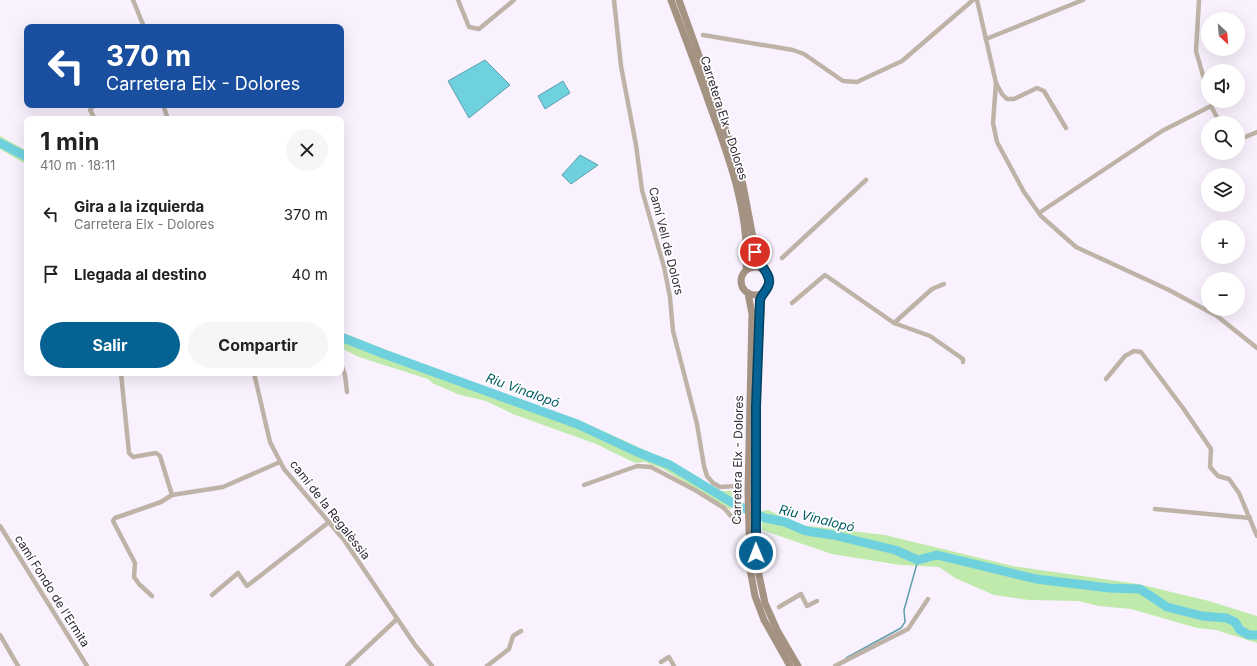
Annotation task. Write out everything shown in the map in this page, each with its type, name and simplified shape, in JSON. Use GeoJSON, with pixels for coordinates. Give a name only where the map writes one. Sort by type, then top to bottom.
{"type":"FeatureCollection","features":[{"type":"Feature","properties":{"kind":"main road","name":"Carretera Elx - Dolores"},"geometry":{"type":"LineString","coordinates":[[671,0],[729,162],[745,234],[747,252],[746,270]]}},
{"type":"Feature","properties":{"kind":"main road","name":"Carretera Elx - Dolores"},"geometry":{"type":"LineString","coordinates":[[679,0],[732,147],[743,185],[757,259],[762,268]]}},
{"type":"Feature","properties":{"kind":"main road"},"geometry":{"type":"LineString","coordinates":[[752,267],[762,268],[769,275],[770,279],[768,287],[762,294],[748,293],[744,290],[741,281],[746,270],[752,267]]}},
{"type":"Feature","properties":{"kind":"main road","name":"Carretera Elx - Dolores"},"geometry":{"type":"LineString","coordinates":[[748,293],[752,314],[752,535],[750,569],[755,596],[764,620],[790,666]]}},
{"type":"Feature","properties":{"kind":"main road","name":"Carretera Elx - Dolores"},"geometry":{"type":"LineString","coordinates":[[752,491],[762,294]]}},
{"type":"Feature","properties":{"kind":"main road","name":"Carretera Elx - Dolores"},"geometry":{"type":"LineString","coordinates":[[752,535],[758,578],[765,603],[777,630],[798,666]]}},
{"type":"Feature","properties":{"kind":"street"},"geometry":{"type":"LineString","coordinates":[[133,0],[143,24]]}},
{"type":"Feature","properties":{"kind":"street"},"geometry":{"type":"LineString","coordinates":[[458,0],[469,28],[479,29],[514,0]]}},
{"type":"Feature","properties":{"kind":"street","name":"Camí Vell de Dolors"},"geometry":{"type":"LineString","coordinates":[[614,0],[618,46],[636,145],[642,190],[664,268],[670,297],[673,331],[697,424],[704,466],[707,476],[713,483],[720,487],[736,486]]}},
{"type":"Feature","properties":{"kind":"street"},"geometry":{"type":"LineString","coordinates":[[953,16],[965,0]]}},
{"type":"Feature","properties":{"kind":"street"},"geometry":{"type":"LineString","coordinates":[[703,35],[793,50],[804,54],[843,81],[857,82],[902,61],[973,0]]}},
{"type":"Feature","properties":{"kind":"street"},"geometry":{"type":"LineString","coordinates":[[977,0],[996,84],[993,123],[997,142],[1024,192],[1039,213],[1076,247],[1169,290],[1217,316],[1257,348]]}},
{"type":"Feature","properties":{"kind":"street"},"geometry":{"type":"LineString","coordinates":[[986,39],[1083,0]]}},
{"type":"Feature","properties":{"kind":"street"},"geometry":{"type":"LineString","coordinates":[[1198,0],[1196,51],[1201,68]]}},
{"type":"Feature","properties":{"kind":"street"},"geometry":{"type":"LineString","coordinates":[[996,84],[1007,99],[1014,99],[1037,88],[1044,91],[1066,128]]}},
{"type":"Feature","properties":{"kind":"street"},"geometry":{"type":"LineString","coordinates":[[1039,213],[1162,131],[1203,108]]}},
{"type":"Feature","properties":{"kind":"street"},"geometry":{"type":"LineString","coordinates":[[1245,137],[1257,132]]}},
{"type":"Feature","properties":{"kind":"street"},"geometry":{"type":"LineString","coordinates":[[782,258],[866,180]]}},
{"type":"Feature","properties":{"kind":"street"},"geometry":{"type":"LineString","coordinates":[[792,303],[825,275],[894,323],[902,324],[930,336],[963,359],[963,362]]}},
{"type":"Feature","properties":{"kind":"street"},"geometry":{"type":"LineString","coordinates":[[894,323],[932,289],[944,284]]}},
{"type":"Feature","properties":{"kind":"street"},"geometry":{"type":"LineString","coordinates":[[1106,379],[1126,356],[1134,351],[1141,352],[1183,408],[1211,449],[1210,467],[1218,476],[1229,479],[1239,492],[1257,536]]}},
{"type":"Feature","properties":{"kind":"street"},"geometry":{"type":"LineString","coordinates":[[344,372],[347,392]]}},
{"type":"Feature","properties":{"kind":"street"},"geometry":{"type":"LineString","coordinates":[[121,376],[129,453],[133,457],[156,453],[160,456],[172,495]]}},
{"type":"Feature","properties":{"kind":"street","name":"camí de la Regalèssia"},"geometry":{"type":"LineString","coordinates":[[255,376],[270,442],[280,462],[329,522],[432,666]]}},
{"type":"Feature","properties":{"kind":"street"},"geometry":{"type":"LineString","coordinates":[[152,596],[138,584],[134,577],[136,563],[113,521],[115,518],[161,502],[172,495],[223,487],[280,462]]}},
{"type":"Feature","properties":{"kind":"street"},"geometry":{"type":"LineString","coordinates":[[584,485],[637,466],[651,467],[695,490],[724,508],[737,522]]}},
{"type":"Feature","properties":{"kind":"street"},"geometry":{"type":"LineString","coordinates":[[1155,509],[1250,518]]}},
{"type":"Feature","properties":{"kind":"street"},"geometry":{"type":"LineString","coordinates":[[212,595],[238,573],[247,586],[329,522]]}},
{"type":"Feature","properties":{"kind":"street","name":"camí Fondo de l'Ermita"},"geometry":{"type":"LineString","coordinates":[[0,526],[87,666]]}},
{"type":"Feature","properties":{"kind":"street"},"geometry":{"type":"LineString","coordinates":[[779,607],[801,594],[807,606],[817,601]]}},
{"type":"Feature","properties":{"kind":"street"},"geometry":{"type":"LineString","coordinates":[[835,666],[908,629],[928,599]]}},
{"type":"Feature","properties":{"kind":"street"},"geometry":{"type":"LineString","coordinates":[[347,666],[397,619]]}},
{"type":"Feature","properties":{"kind":"street"},"geometry":{"type":"LineString","coordinates":[[487,666],[509,648],[513,636],[521,631]]}},
{"type":"Feature","properties":{"kind":"street"},"geometry":{"type":"LineString","coordinates":[[0,635],[18,666]]}},
{"type":"Feature","properties":{"kind":"street"},"geometry":{"type":"LineString","coordinates":[[661,662],[669,657],[674,666]]}},
{"type":"Feature","properties":{"kind":"green space"},"geometry":{"type":"Polygon","coordinates":[[[0,136],[24,149],[24,163],[0,149],[0,136]]]}},
{"type":"Feature","properties":{"kind":"green space"},"geometry":{"type":"Polygon","coordinates":[[[344,333],[469,382],[579,420],[645,450],[720,491],[732,491],[731,510],[663,469],[645,462],[635,463],[596,444],[513,414],[486,401],[460,395],[434,384],[428,379],[359,357],[344,350],[344,333]]]}},
{"type":"Feature","properties":{"kind":"green space"},"geometry":{"type":"Polygon","coordinates":[[[768,510],[800,525],[885,535],[1013,566],[1138,584],[1209,601],[1257,616],[1257,643],[1216,630],[1197,628],[1131,609],[1099,606],[1078,601],[1029,600],[994,595],[955,578],[939,567],[900,565],[832,554],[762,530],[762,511],[768,510]]]}},
{"type":"Feature","properties":{"kind":"water"},"geometry":{"type":"Polygon","coordinates":[[[485,60],[510,85],[469,118],[448,81],[485,60]]]}},
{"type":"Feature","properties":{"kind":"water"},"geometry":{"type":"Polygon","coordinates":[[[563,81],[570,93],[545,109],[538,96],[563,81]]]}},
{"type":"Feature","properties":{"kind":"water"},"geometry":{"type":"Polygon","coordinates":[[[580,155],[598,165],[571,184],[562,175],[580,155]]]}},
{"type":"Feature","properties":{"kind":"waterway","name":"Riu Vinalopó"},"geometry":{"type":"LineString","coordinates":[[0,143],[24,155]]}},
{"type":"Feature","properties":{"kind":"waterway","name":"Riu Vinalopó"},"geometry":{"type":"LineString","coordinates":[[344,338],[577,424],[637,452],[670,465],[731,502],[765,518],[785,522],[806,531],[833,535],[895,550],[918,560],[937,555],[1036,579],[1109,588],[1140,589],[1167,607],[1202,616],[1226,618],[1235,622],[1240,630],[1249,635],[1257,635]]}},
{"type":"Feature","properties":{"kind":"waterway"},"geometry":{"type":"LineString","coordinates":[[846,658],[901,628],[905,622],[904,610],[918,560]]}},
{"type":"Feature","properties":{"kind":"route"},"geometry":{"type":"LineString","coordinates":[[755,252],[762,268],[769,275],[770,279],[770,283],[762,294],[760,300],[756,407],[756,553]]}}]}
